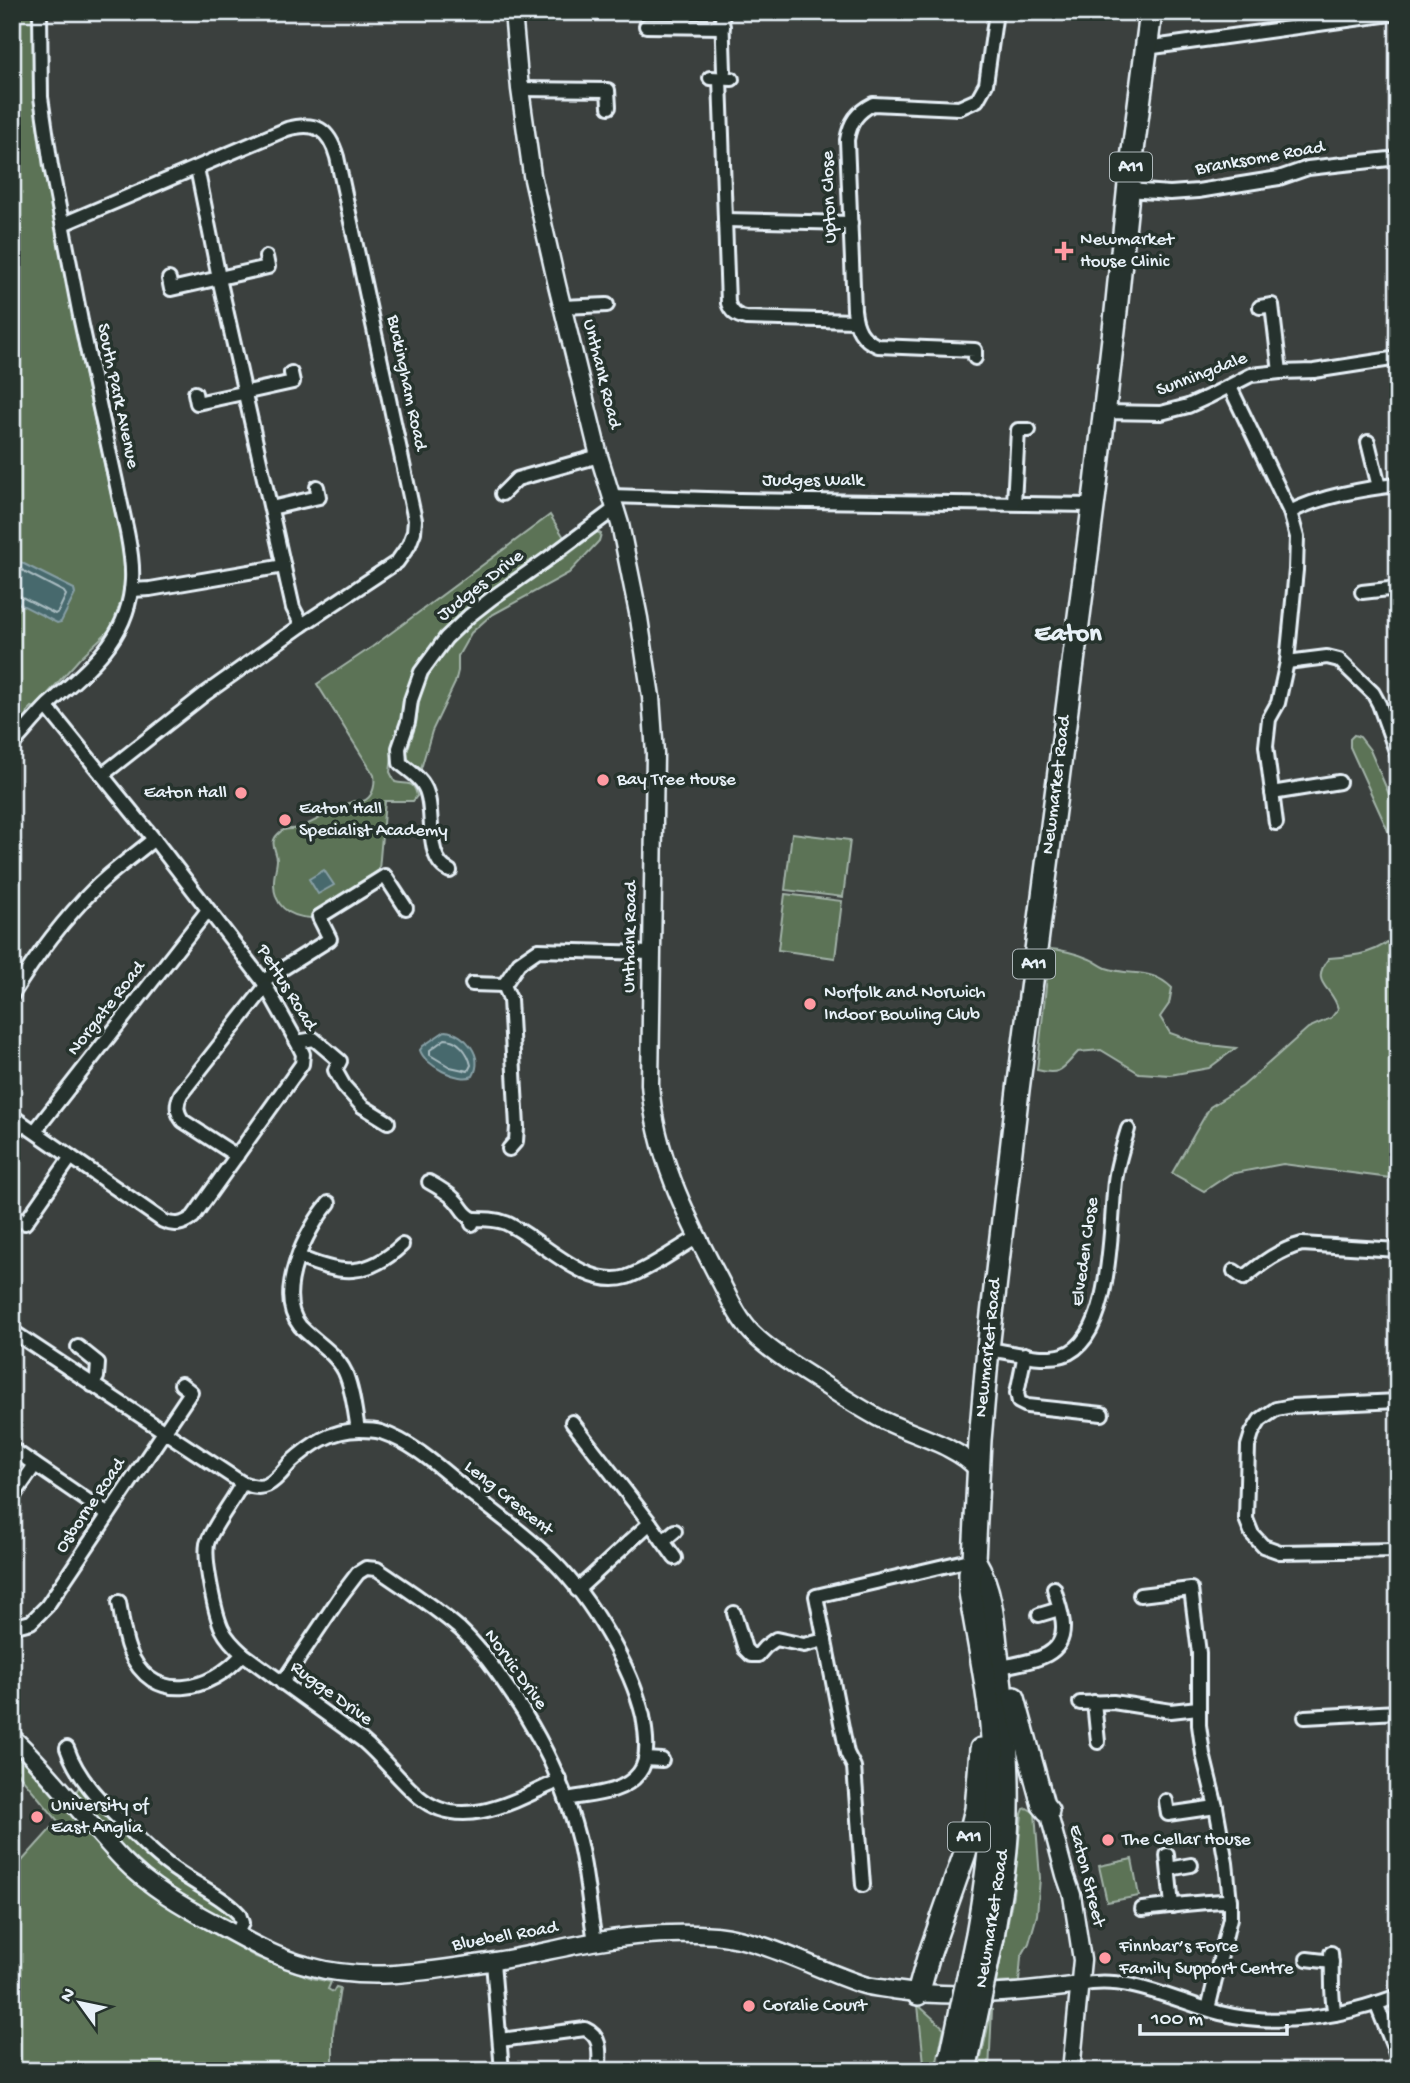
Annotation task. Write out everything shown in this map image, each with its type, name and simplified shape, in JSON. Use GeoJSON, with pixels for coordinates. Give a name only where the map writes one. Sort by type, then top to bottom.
{"type":"FeatureCollection","features":[{"type":"Feature","properties":{"kind":"highway","name":"Newmarket Road"},"geometry":{"type":"LineString","coordinates":[[985,1936],[993,1780],[990,1711],[970,1592],[980,1440],[1018,1090],[1093,505],[1151,12]]}},
{"type":"Feature","properties":{"kind":"highway","name":"Newmarket Road"},"geometry":{"type":"LineString","coordinates":[[958,2065],[985,1936],[1004,1866],[1008,1791],[1006,1724],[993,1622],[981,1570],[974,1559]]}},
{"type":"Feature","properties":{"kind":"highway"},"geometry":{"type":"LineString","coordinates":[[993,1622],[1045,1816]]}},
{"type":"Feature","properties":{"kind":"highway","name":"A11"},"geometry":{"type":"LineString","coordinates":[[918,1994],[965,1853],[975,1809],[985,1717],[990,1711]]}},
{"type":"Feature","properties":{"kind":"street","name":"South Park Avenue"},"geometry":{"type":"LineString","coordinates":[[12,745],[47,707],[88,671],[105,650],[122,624],[131,590],[132,560],[127,531],[81,321],[43,123],[40,12]]}},
{"type":"Feature","properties":{"kind":"street","name":"Unthank Road"},"geometry":{"type":"LineString","coordinates":[[513,12],[520,89],[533,175],[599,456],[614,502],[639,618],[652,697],[655,754],[650,1084],[654,1120],[664,1161],[698,1237],[739,1315],[758,1338],[794,1365],[874,1416],[964,1457],[978,1469]]}},
{"type":"Feature","properties":{"kind":"street"},"geometry":{"type":"LineString","coordinates":[[722,12],[725,220],[728,303],[731,310],[738,316],[781,320],[855,321],[864,338],[878,346],[975,350]]}},
{"type":"Feature","properties":{"kind":"street","name":"Upton Close"},"geometry":{"type":"LineString","coordinates":[[855,321],[847,140],[849,128],[862,110],[873,104],[960,108],[977,100],[986,84],[996,12]]}},
{"type":"Feature","properties":{"kind":"street"},"geometry":{"type":"LineString","coordinates":[[1146,48],[1398,13]]}},
{"type":"Feature","properties":{"kind":"street"},"geometry":{"type":"LineString","coordinates":[[646,26],[723,27]]}},
{"type":"Feature","properties":{"kind":"street"},"geometry":{"type":"LineString","coordinates":[[520,89],[608,90],[609,107]]}},
{"type":"Feature","properties":{"kind":"street","name":"Buckingham Road"},"geometry":{"type":"LineString","coordinates":[[63,224],[287,129],[301,125],[311,126],[327,135],[337,158],[415,520],[409,545],[397,562],[205,694],[102,775]]}},
{"type":"Feature","properties":{"kind":"street","name":"Branksome Road"},"geometry":{"type":"LineString","coordinates":[[1128,190],[1170,193],[1198,191],[1279,178],[1308,168],[1398,158]]}},
{"type":"Feature","properties":{"kind":"street"},"geometry":{"type":"LineString","coordinates":[[197,168],[293,608],[302,625]]}},
{"type":"Feature","properties":{"kind":"street"},"geometry":{"type":"LineString","coordinates":[[725,220],[851,223]]}},
{"type":"Feature","properties":{"kind":"street"},"geometry":{"type":"LineString","coordinates":[[171,289],[268,267]]}},
{"type":"Feature","properties":{"kind":"street","name":"Unthank Road"},"geometry":{"type":"LineString","coordinates":[[563,307],[607,305]]}},
{"type":"Feature","properties":{"kind":"street"},"geometry":{"type":"LineString","coordinates":[[1272,305],[1280,372]]}},
{"type":"Feature","properties":{"kind":"street","name":"Sunningdale"},"geometry":{"type":"LineString","coordinates":[[1103,412],[1161,414],[1188,406],[1251,375],[1314,371],[1398,358]]}},
{"type":"Feature","properties":{"kind":"street"},"geometry":{"type":"LineString","coordinates":[[198,403],[293,382]]}},
{"type":"Feature","properties":{"kind":"street"},"geometry":{"type":"LineString","coordinates":[[1230,387],[1290,512],[1297,537],[1287,662],[1278,703],[1269,719],[1266,746],[1276,822]]}},
{"type":"Feature","properties":{"kind":"street"},"geometry":{"type":"LineString","coordinates":[[1014,503],[1019,430]]}},
{"type":"Feature","properties":{"kind":"street"},"geometry":{"type":"LineString","coordinates":[[1368,442],[1379,487]]}},
{"type":"Feature","properties":{"kind":"street"},"geometry":{"type":"LineString","coordinates":[[502,494],[514,474],[599,456]]}},
{"type":"Feature","properties":{"kind":"street"},"geometry":{"type":"LineString","coordinates":[[1290,512],[1304,505],[1398,485]]}},
{"type":"Feature","properties":{"kind":"street"},"geometry":{"type":"LineString","coordinates":[[271,508],[319,497]]}},
{"type":"Feature","properties":{"kind":"street","name":"Judges Walk"},"geometry":{"type":"LineString","coordinates":[[614,502],[739,500],[1093,505]]}},
{"type":"Feature","properties":{"kind":"street","name":"Judges Drive"},"geometry":{"type":"LineString","coordinates":[[450,871],[442,868],[434,852],[425,787],[400,763],[399,748],[421,672],[446,638],[469,616],[614,502]]}},
{"type":"Feature","properties":{"kind":"street"},"geometry":{"type":"LineString","coordinates":[[131,590],[284,566]]}},
{"type":"Feature","properties":{"kind":"street"},"geometry":{"type":"LineString","coordinates":[[1362,592],[1383,596],[1398,588]]}},
{"type":"Feature","properties":{"kind":"street"},"geometry":{"type":"LineString","coordinates":[[1287,662],[1327,657],[1339,660],[1373,693],[1398,757]]}},
{"type":"Feature","properties":{"kind":"street","name":"Pettus Road"},"geometry":{"type":"LineString","coordinates":[[12,1116],[163,1221],[174,1225],[184,1223],[193,1217],[302,1064],[303,1054],[264,984],[155,839],[47,707]]}},
{"type":"Feature","properties":{"kind":"street"},"geometry":{"type":"LineString","coordinates":[[1272,793],[1327,791],[1339,782]]}},
{"type":"Feature","properties":{"kind":"street"},"geometry":{"type":"LineString","coordinates":[[12,995],[54,933],[97,885],[155,839]]}},
{"type":"Feature","properties":{"kind":"street"},"geometry":{"type":"LineString","coordinates":[[237,1156],[178,1116],[177,1101],[181,1094],[264,984],[330,939],[319,917],[384,876],[406,908]]}},
{"type":"Feature","properties":{"kind":"street","name":"Norgate Road"},"geometry":{"type":"LineString","coordinates":[[35,1131],[208,910]]}},
{"type":"Feature","properties":{"kind":"street"},"geometry":{"type":"LineString","coordinates":[[472,984],[504,985],[538,950],[652,953]]}},
{"type":"Feature","properties":{"kind":"street"},"geometry":{"type":"LineString","coordinates":[[504,985],[510,999],[517,1127],[516,1141],[509,1149]]}},
{"type":"Feature","properties":{"kind":"street"},"geometry":{"type":"LineString","coordinates":[[298,1042],[314,1039],[340,1062],[335,1070],[344,1086],[362,1106],[386,1116]]}},
{"type":"Feature","properties":{"kind":"street","name":"Elveden Close"},"geometry":{"type":"LineString","coordinates":[[988,1349],[1044,1357],[1065,1355],[1082,1343],[1101,1306],[1117,1142],[1128,1129]]}},
{"type":"Feature","properties":{"kind":"street"},"geometry":{"type":"LineString","coordinates":[[13,1214],[31,1227],[71,1157]]}},
{"type":"Feature","properties":{"kind":"street"},"geometry":{"type":"LineString","coordinates":[[429,1182],[458,1202],[466,1219],[503,1222],[583,1271],[611,1280],[646,1268],[698,1237]]}},
{"type":"Feature","properties":{"kind":"street"},"geometry":{"type":"LineString","coordinates":[[329,1203],[318,1215],[299,1257],[292,1281],[292,1312],[300,1325],[345,1371],[358,1430]]}},
{"type":"Feature","properties":{"kind":"street"},"geometry":{"type":"LineString","coordinates":[[1241,1277],[1270,1257],[1302,1244],[1398,1250]]}},
{"type":"Feature","properties":{"kind":"street"},"geometry":{"type":"LineString","coordinates":[[299,1257],[327,1269],[352,1271],[383,1260],[402,1245]]}},
{"type":"Feature","properties":{"kind":"street"},"geometry":{"type":"LineString","coordinates":[[12,1331],[242,1483]]}},
{"type":"Feature","properties":{"kind":"street"},"geometry":{"type":"LineString","coordinates":[[78,1348],[98,1363],[97,1377],[92,1385]]}},
{"type":"Feature","properties":{"kind":"street"},"geometry":{"type":"LineString","coordinates":[[1025,1354],[1017,1393],[1019,1402],[1027,1406],[1102,1414]]}},
{"type":"Feature","properties":{"kind":"street","name":"Osborne Road"},"geometry":{"type":"LineString","coordinates":[[12,1627],[31,1622],[40,1615],[191,1392]]}},
{"type":"Feature","properties":{"kind":"street"},"geometry":{"type":"LineString","coordinates":[[1398,1401],[1292,1406],[1276,1409],[1260,1420],[1248,1446],[1246,1519],[1252,1534],[1263,1546],[1280,1552],[1398,1550]]}},
{"type":"Feature","properties":{"kind":"street"},"geometry":{"type":"LineString","coordinates":[[572,1422],[675,1558]]}},
{"type":"Feature","properties":{"kind":"street","name":"Leng Crescent"},"geometry":{"type":"LineString","coordinates":[[242,1483],[251,1487],[268,1485],[303,1452],[325,1437],[344,1431],[377,1431],[417,1450],[546,1554],[577,1591],[622,1658],[635,1689],[645,1728],[645,1759]]}},
{"type":"Feature","properties":{"kind":"street","name":"Unthank Road"},"geometry":{"type":"LineString","coordinates":[[942,1446],[969,1446],[980,1440]]}},
{"type":"Feature","properties":{"kind":"street"},"geometry":{"type":"LineString","coordinates":[[12,1449],[107,1514]]}},
{"type":"Feature","properties":{"kind":"street"},"geometry":{"type":"LineString","coordinates":[[12,1498],[35,1465]]}},
{"type":"Feature","properties":{"kind":"street","name":"Rugge Drive"},"geometry":{"type":"LineString","coordinates":[[242,1483],[211,1537],[207,1552],[214,1605],[220,1623],[228,1639],[243,1654],[362,1740],[419,1797],[443,1811],[468,1814],[479,1812],[560,1780]]}},
{"type":"Feature","properties":{"kind":"street"},"geometry":{"type":"LineString","coordinates":[[577,1591],[650,1523]]}},
{"type":"Feature","properties":{"kind":"street"},"geometry":{"type":"LineString","coordinates":[[663,1541],[675,1531]]}},
{"type":"Feature","properties":{"kind":"street"},"geometry":{"type":"LineString","coordinates":[[863,1885],[854,1767],[847,1753],[816,1596],[974,1559]]}},
{"type":"Feature","properties":{"kind":"street","name":"Norvic Drive"},"geometry":{"type":"LineString","coordinates":[[282,1683],[358,1573],[366,1568],[377,1569],[441,1613],[476,1645],[491,1663],[533,1727],[560,1780],[579,1840],[595,1941]]}},
{"type":"Feature","properties":{"kind":"street"},"geometry":{"type":"LineString","coordinates":[[1006,1666],[1047,1656],[1061,1640],[1063,1626],[1054,1588]]}},
{"type":"Feature","properties":{"kind":"street"},"geometry":{"type":"LineString","coordinates":[[1140,1595],[1196,1588],[1200,1681],[1198,1708],[1203,1754],[1216,1807],[1230,1901],[1230,1918],[1208,2009]]}},
{"type":"Feature","properties":{"kind":"street"},"geometry":{"type":"LineString","coordinates":[[1038,1615],[1059,1609]]}},
{"type":"Feature","properties":{"kind":"street"},"geometry":{"type":"LineString","coordinates":[[117,1611],[135,1661],[149,1677],[166,1686],[190,1686],[211,1681],[227,1671],[243,1654]]}},
{"type":"Feature","properties":{"kind":"street"},"geometry":{"type":"LineString","coordinates":[[734,1613],[745,1649],[751,1655],[758,1655],[776,1639],[804,1645],[825,1640]]}},
{"type":"Feature","properties":{"kind":"street"},"geometry":{"type":"LineString","coordinates":[[1094,1702],[1098,1742]]}},
{"type":"Feature","properties":{"kind":"street"},"geometry":{"type":"LineString","coordinates":[[1080,1703],[1113,1702],[1171,1711],[1198,1708]]}},
{"type":"Feature","properties":{"kind":"street"},"geometry":{"type":"LineString","coordinates":[[1305,1717],[1398,1712]]}},
{"type":"Feature","properties":{"kind":"street","name":"Bluebell Road"},"geometry":{"type":"LineString","coordinates":[[12,1737],[29,1752],[108,1843],[141,1876],[194,1913],[284,1958],[307,1966],[338,1973],[416,1973],[493,1962],[595,1941],[664,1934],[714,1935],[778,1950],[869,1987],[918,1994],[982,1995],[1080,1985]]}},
{"type":"Feature","properties":{"kind":"street"},"geometry":{"type":"LineString","coordinates":[[67,1748],[82,1779],[156,1855],[235,1909],[242,1923],[236,1935]]}},
{"type":"Feature","properties":{"kind":"street"},"geometry":{"type":"LineString","coordinates":[[566,1799],[623,1787],[634,1780],[642,1770],[645,1759],[662,1760]]}},
{"type":"Feature","properties":{"kind":"street"},"geometry":{"type":"LineString","coordinates":[[64,1792],[82,1779]]}},
{"type":"Feature","properties":{"kind":"street"},"geometry":{"type":"LineString","coordinates":[[1168,1813],[1216,1807]]}},
{"type":"Feature","properties":{"kind":"street","name":"Eaton Street"},"geometry":{"type":"LineString","coordinates":[[1045,1816],[1072,1895],[1082,1960],[1071,2071]]}},
{"type":"Feature","properties":{"kind":"street"},"geometry":{"type":"LineString","coordinates":[[1167,1855],[1172,1906]]}},
{"type":"Feature","properties":{"kind":"street"},"geometry":{"type":"LineString","coordinates":[[1169,1869],[1191,1865]]}},
{"type":"Feature","properties":{"kind":"street"},"geometry":{"type":"LineString","coordinates":[[1142,1909],[1186,1905],[1196,1901],[1230,1901]]}},
{"type":"Feature","properties":{"kind":"street"},"geometry":{"type":"LineString","coordinates":[[1307,1959],[1331,1957],[1331,1997],[1335,2014]]}},
{"type":"Feature","properties":{"kind":"street"},"geometry":{"type":"LineString","coordinates":[[493,1962],[502,2071]]}},
{"type":"Feature","properties":{"kind":"street"},"geometry":{"type":"LineString","coordinates":[[1080,1985],[1094,1982],[1129,1985],[1223,2014],[1275,2020],[1316,2018],[1398,1996]]}},
{"type":"Feature","properties":{"kind":"street"},"geometry":{"type":"LineString","coordinates":[[1377,2003],[1398,2058]]}},
{"type":"Feature","properties":{"kind":"street"},"geometry":{"type":"LineString","coordinates":[[499,2040],[585,2029],[594,2033],[599,2040],[599,2071]]}},
{"type":"Feature","properties":{"kind":"green space"},"geometry":{"type":"Polygon","coordinates":[[[12,12],[34,12],[37,124],[79,349],[125,558],[124,594],[116,624],[81,657],[35,708],[32,707],[28,711],[12,734],[12,12]]]}},
{"type":"Feature","properties":{"kind":"green space"},"geometry":{"type":"Polygon","coordinates":[[[550,515],[565,539],[462,613],[421,658],[407,695],[390,772],[395,782],[412,785],[417,796],[413,801],[385,801],[379,870],[311,918],[289,912],[279,903],[274,889],[277,859],[273,843],[275,837],[283,830],[299,828],[354,801],[364,801],[371,795],[374,786],[374,775],[317,684],[372,647],[550,515]]]}},
{"type":"Feature","properties":{"kind":"green space"},"geometry":{"type":"Polygon","coordinates":[[[597,532],[601,534],[599,541],[569,573],[490,616],[471,633],[458,656],[455,683],[432,731],[420,772],[408,762],[407,752],[416,724],[425,678],[446,648],[483,612],[597,532]]]}},
{"type":"Feature","properties":{"kind":"green space"},"geometry":{"type":"Polygon","coordinates":[[[1354,735],[1360,737],[1370,750],[1398,815],[1398,853],[1350,747],[1350,739],[1354,735]]]}},
{"type":"Feature","properties":{"kind":"green space"},"geometry":{"type":"Polygon","coordinates":[[[792,833],[850,840],[843,897],[785,890],[792,833]]]}},
{"type":"Feature","properties":{"kind":"green space"},"geometry":{"type":"Polygon","coordinates":[[[785,894],[842,901],[835,958],[778,950],[785,894]]]}},
{"type":"Feature","properties":{"kind":"green space"},"geometry":{"type":"Polygon","coordinates":[[[1398,932],[1398,1179],[1283,1164],[1230,1174],[1204,1191],[1172,1173],[1210,1107],[1243,1086],[1308,1028],[1331,1018],[1338,1009],[1321,979],[1323,967],[1329,958],[1358,955],[1375,949],[1398,932]]]}},
{"type":"Feature","properties":{"kind":"green space"},"geometry":{"type":"Polygon","coordinates":[[[1050,949],[1078,955],[1115,971],[1149,975],[1164,981],[1172,988],[1169,1004],[1160,1017],[1170,1033],[1201,1044],[1236,1048],[1209,1068],[1170,1075],[1139,1073],[1101,1050],[1078,1052],[1060,1070],[1037,1070],[1050,949]]]}},
{"type":"Feature","properties":{"kind":"green space"},"geometry":{"type":"Polygon","coordinates":[[[12,1749],[103,1851],[146,1891],[186,1918],[256,1957],[312,1978],[331,1982],[328,1989],[333,1992],[336,1987],[340,1988],[333,2033],[333,2071],[12,2071],[12,1872],[58,1821],[12,1766],[12,1749]]]}},
{"type":"Feature","properties":{"kind":"green space"},"geometry":{"type":"Polygon","coordinates":[[[80,1785],[83,1785],[114,1822],[234,1913],[237,1926],[161,1882],[117,1841],[76,1792],[80,1785]]]}},
{"type":"Feature","properties":{"kind":"green space"},"geometry":{"type":"Polygon","coordinates":[[[1027,1808],[1035,1813],[1040,1878],[1037,1915],[1029,1943],[1021,1957],[1019,1982],[996,1983],[1013,1895],[1022,1814],[1027,1808]]]}},
{"type":"Feature","properties":{"kind":"green space"},"geometry":{"type":"Polygon","coordinates":[[[1132,1859],[1139,1896],[1107,1902],[1099,1866],[1132,1859]]]}},
{"type":"Feature","properties":{"kind":"green space"},"geometry":{"type":"Polygon","coordinates":[[[918,2005],[944,2028],[935,2071],[911,2071],[913,2064],[924,2063],[918,2005]]]}},
{"type":"Feature","properties":{"kind":"green space"},"geometry":{"type":"Polygon","coordinates":[[[992,2009],[989,2071],[978,2071],[992,2009]]]}},
{"type":"Feature","properties":{"kind":"water"},"geometry":{"type":"Polygon","coordinates":[[[12,558],[74,589],[75,594],[61,622],[57,623],[12,600],[12,558]]]}},
{"type":"Feature","properties":{"kind":"water"},"geometry":{"type":"Polygon","coordinates":[[[324,870],[334,885],[318,894],[309,879],[324,870]]]}},
{"type":"Feature","properties":{"kind":"water"},"geometry":{"type":"Polygon","coordinates":[[[445,1031],[460,1036],[471,1047],[476,1061],[473,1076],[467,1078],[451,1075],[435,1067],[423,1056],[420,1050],[423,1046],[445,1031]]]}},
{"type":"Feature","properties":{"kind":"place","name":"Newmarket House Clinic"},"geometry":{"type":"Point","coordinates":[1064,251]}},
{"type":"Feature","properties":{"kind":"place","name":"Bay Tree House"},"geometry":{"type":"Point","coordinates":[603,780]}},
{"type":"Feature","properties":{"kind":"place","name":"Eaton Hall"},"geometry":{"type":"Point","coordinates":[241,793]}},
{"type":"Feature","properties":{"kind":"place","name":"Eaton Hall Specialist Academy"},"geometry":{"type":"Point","coordinates":[285,820]}},
{"type":"Feature","properties":{"kind":"place","name":"Norfolk and Norwich Indoor Bowling Club"},"geometry":{"type":"Point","coordinates":[810,1004]}},
{"type":"Feature","properties":{"kind":"place","name":"University of East Anglia"},"geometry":{"type":"Point","coordinates":[37,1817]}},
{"type":"Feature","properties":{"kind":"place","name":"The Cellar House"},"geometry":{"type":"Point","coordinates":[1108,1840]}},
{"type":"Feature","properties":{"kind":"place","name":"Finnbar’s Force Family Support Centre"},"geometry":{"type":"Point","coordinates":[1105,1958]}},
{"type":"Feature","properties":{"kind":"place","name":"Coralie Court"},"geometry":{"type":"Point","coordinates":[749,2006]}},
{"type":"Feature","properties":{"kind":"district","name":"Eaton"},"geometry":{"type":"Point","coordinates":[1068,635]}}]}
